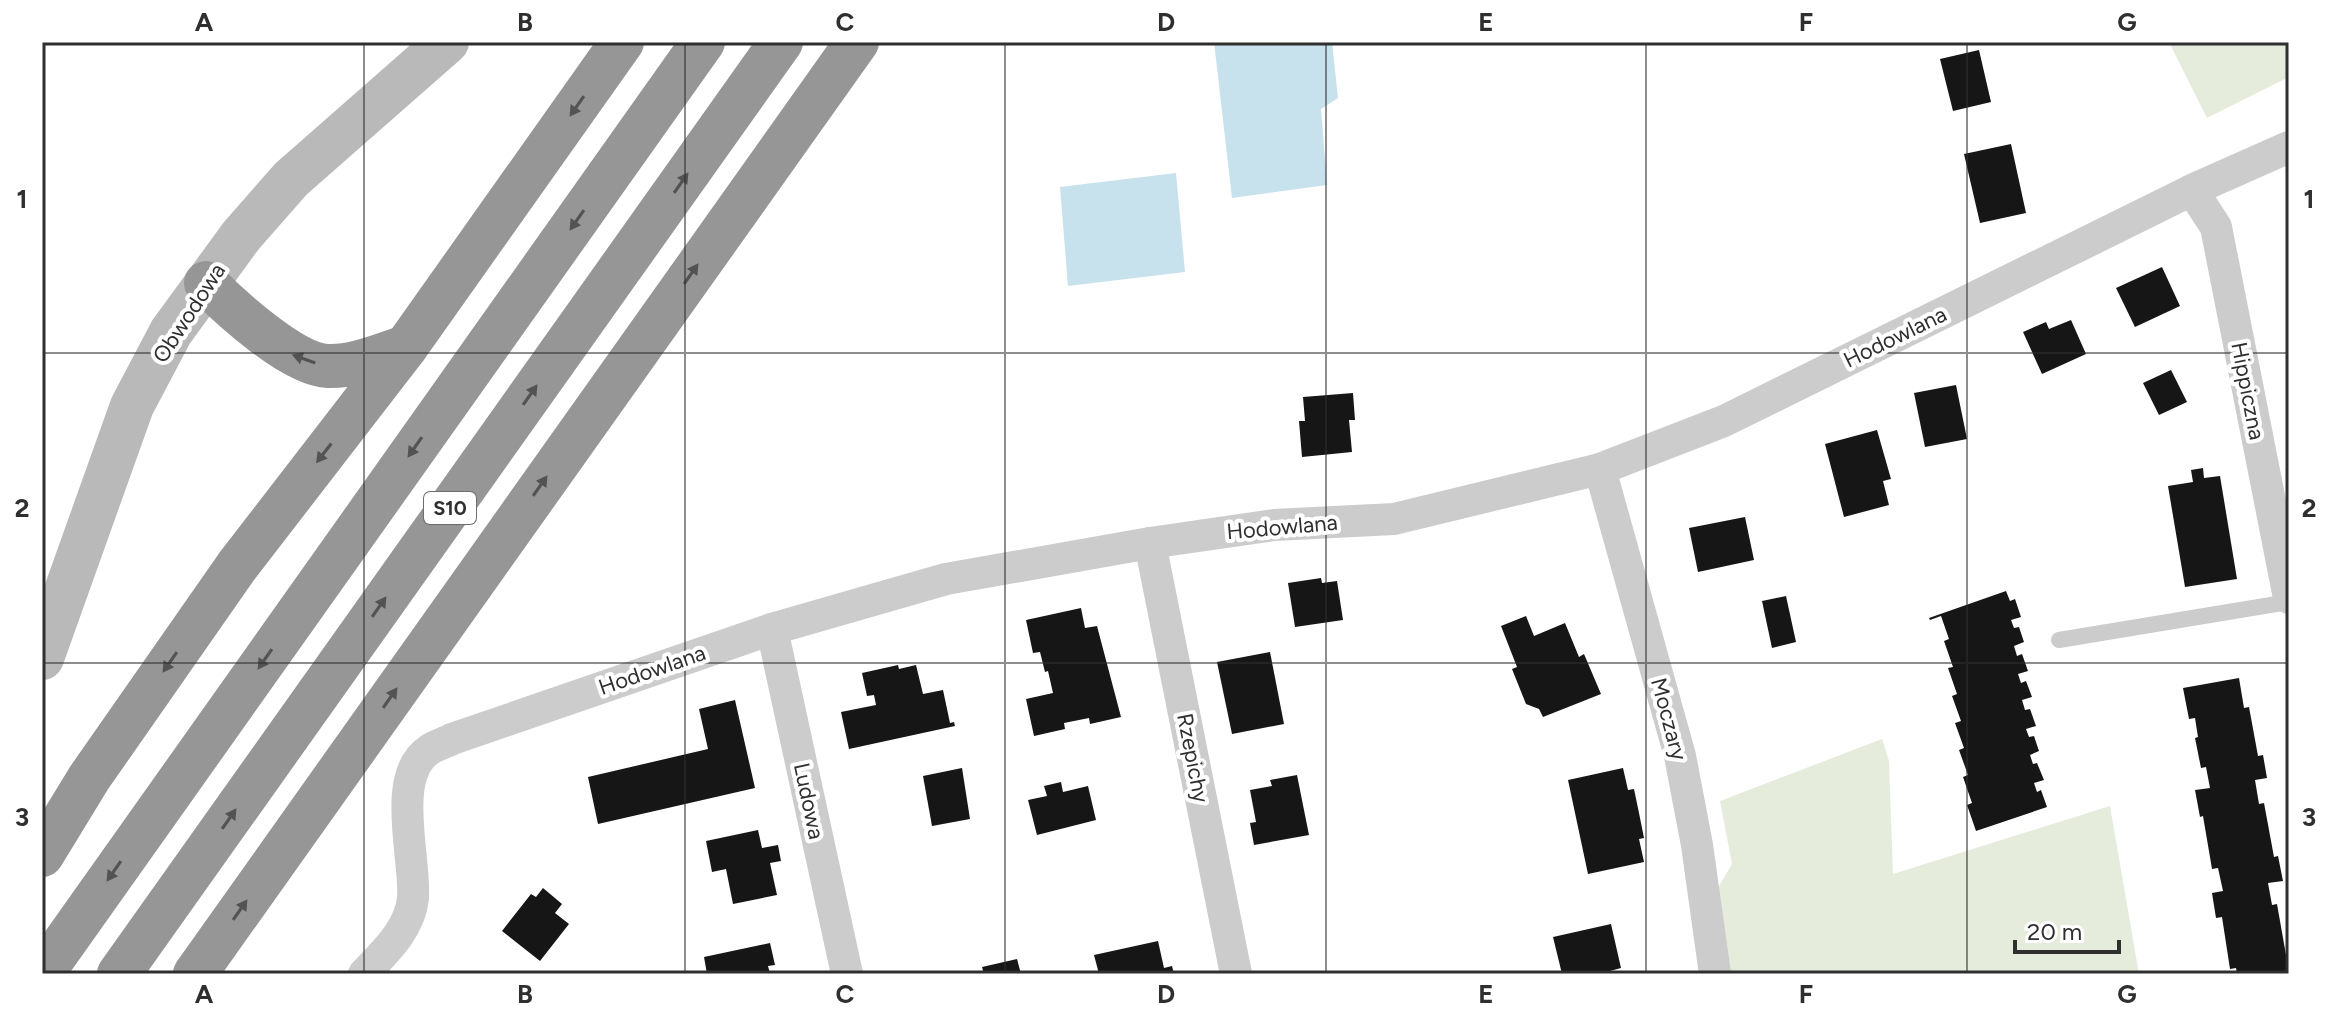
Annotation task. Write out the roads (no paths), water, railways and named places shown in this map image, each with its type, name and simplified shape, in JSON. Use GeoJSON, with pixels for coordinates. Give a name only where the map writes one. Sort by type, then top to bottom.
{"type":"FeatureCollection","features":[{"type":"Feature","properties":{"kind":"highway"},"geometry":{"type":"LineString","coordinates":[[42,855],[89,778],[237,566],[406,347],[622,42]]}},
{"type":"Feature","properties":{"kind":"highway"},"geometry":{"type":"LineString","coordinates":[[42,974],[703,42]]}},
{"type":"Feature","properties":{"kind":"highway","name":"S10"},"geometry":{"type":"LineString","coordinates":[[119,974],[781,42]]}},
{"type":"Feature","properties":{"kind":"highway"},"geometry":{"type":"LineString","coordinates":[[195,974],[857,42]]}},
{"type":"Feature","properties":{"kind":"highway"},"geometry":{"type":"LineString","coordinates":[[206,283],[293,356],[326,367],[363,361],[406,347]]}},
{"type":"Feature","properties":{"kind":"street","name":"Obwodowa"},"geometry":{"type":"LineString","coordinates":[[42,658],[49,617],[132,406],[171,332],[241,236],[291,179],[447,42]]}},
{"type":"Feature","properties":{"kind":"street","name":"Hodowlana"},"geometry":{"type":"LineString","coordinates":[[364,974],[396,941],[413,899],[406,827],[409,788],[415,768],[427,751],[452,739],[772,629],[946,579],[1274,525],[1394,519],[1600,469],[1724,421],[2192,190],[2289,147]]}},
{"type":"Feature","properties":{"kind":"street","name":"Hippiczna"},"geometry":{"type":"LineString","coordinates":[[2192,190],[2216,227],[2289,600]]}},
{"type":"Feature","properties":{"kind":"street","name":"Moczary"},"geometry":{"type":"LineString","coordinates":[[1600,469],[1680,756],[1697,845],[1715,974]]}},
{"type":"Feature","properties":{"kind":"street","name":"Rzepichy"},"geometry":{"type":"LineString","coordinates":[[1150,543],[1236,974]]}},
{"type":"Feature","properties":{"kind":"street","name":"Ludowa"},"geometry":{"type":"LineString","coordinates":[[772,629],[847,974]]}},
{"type":"Feature","properties":{"kind":"lane","name":"Hippiczna"},"geometry":{"type":"LineString","coordinates":[[2059,640],[2289,600]]}},
{"type":"Feature","properties":{"kind":"water"},"geometry":{"type":"Polygon","coordinates":[[[1214,42],[1332,42],[1338,98],[1321,109],[1327,185],[1232,198],[1214,42]]]}},
{"type":"Feature","properties":{"kind":"water"},"geometry":{"type":"Polygon","coordinates":[[[1176,173],[1185,272],[1068,286],[1060,187],[1176,173]]]}}]}
